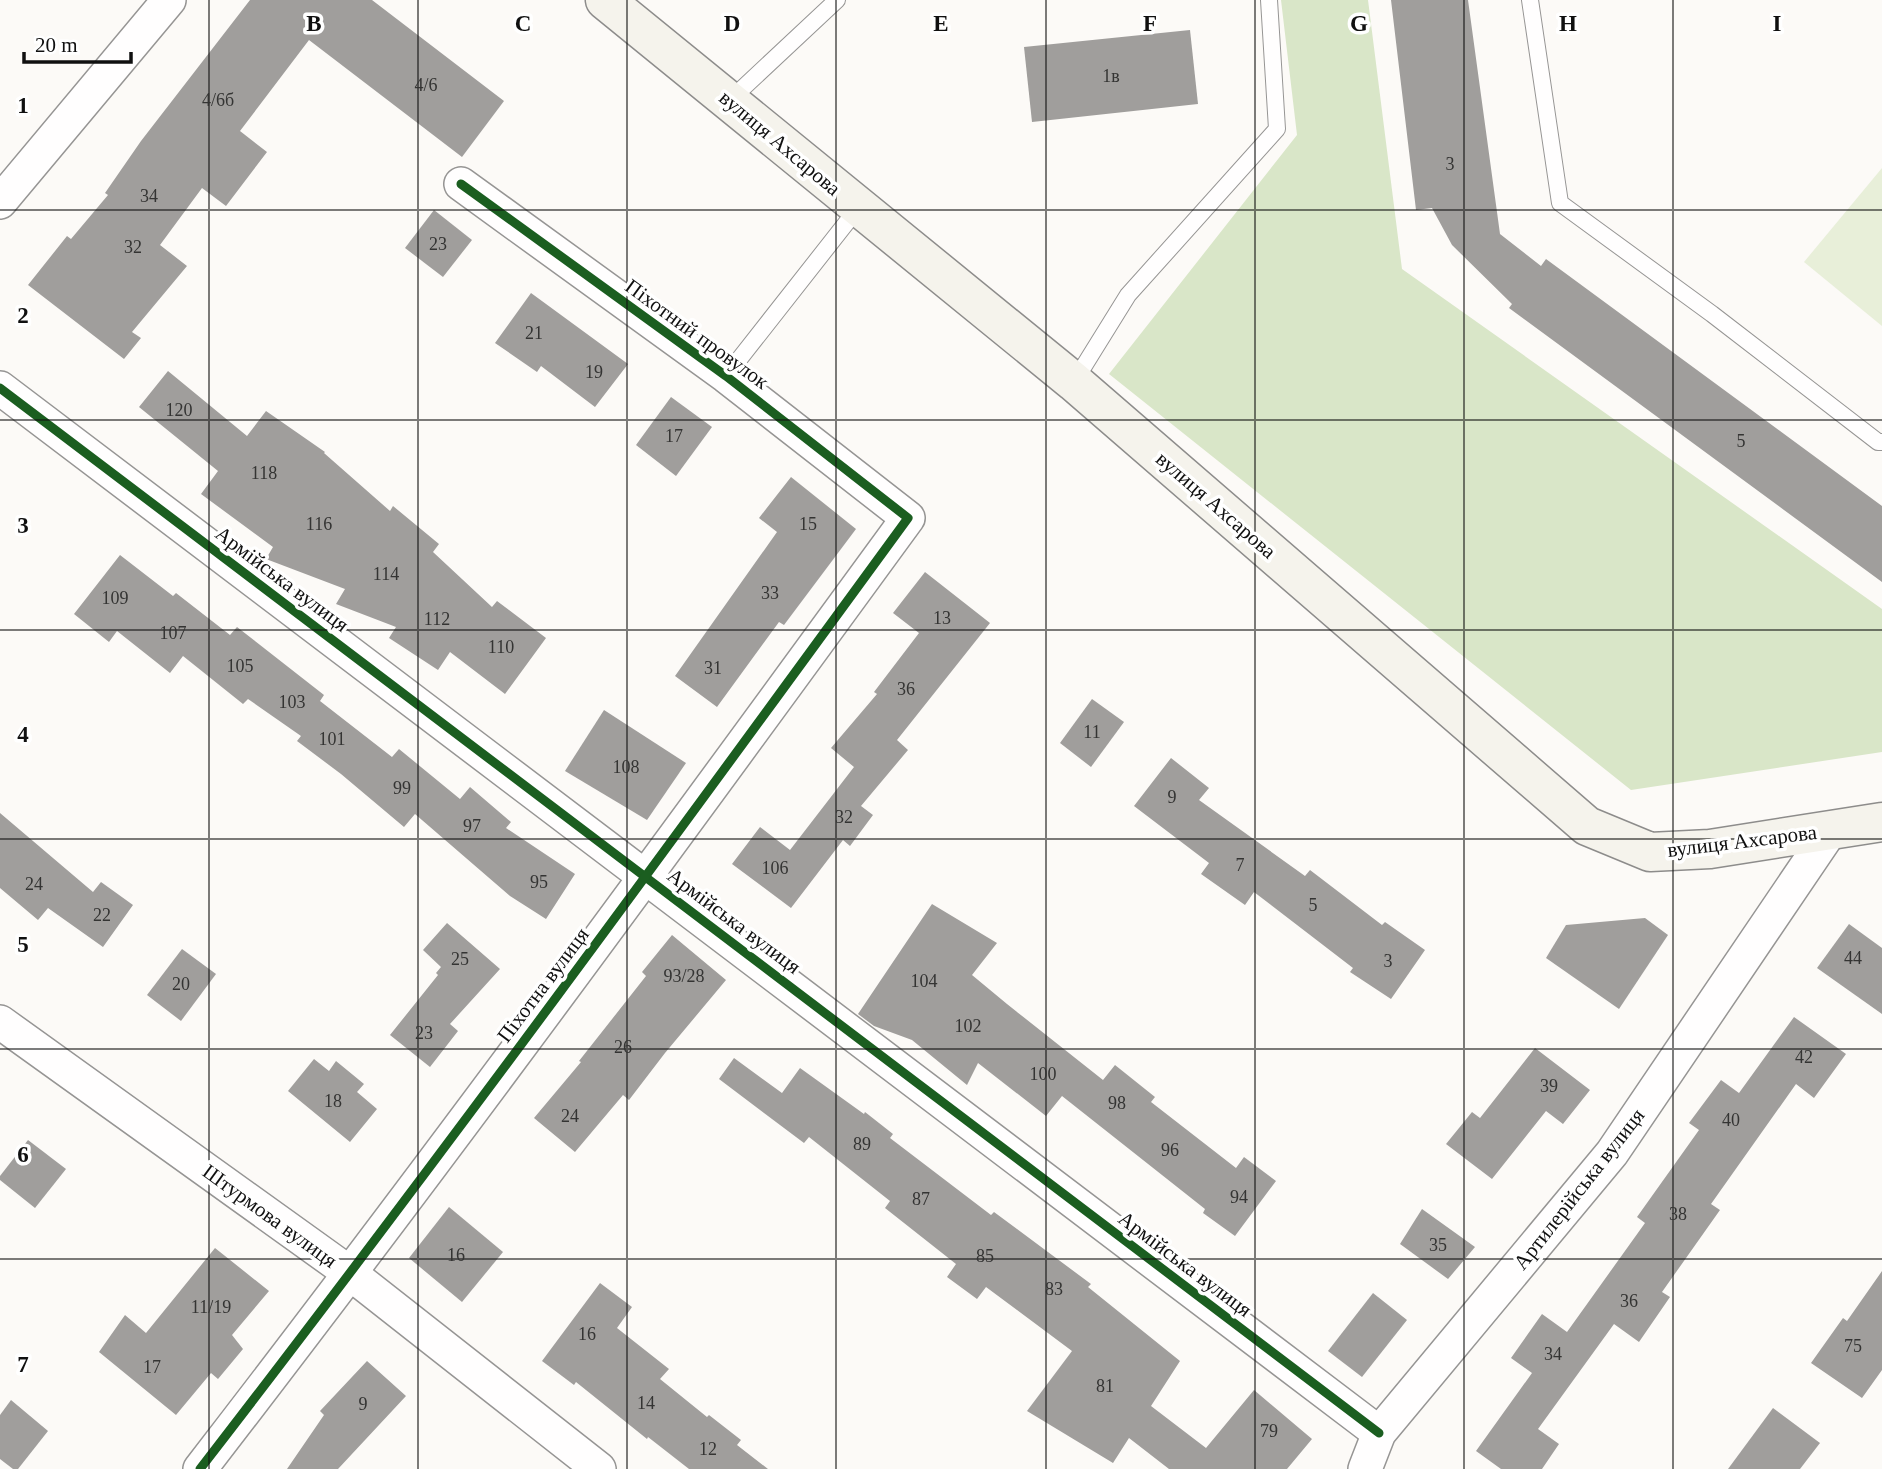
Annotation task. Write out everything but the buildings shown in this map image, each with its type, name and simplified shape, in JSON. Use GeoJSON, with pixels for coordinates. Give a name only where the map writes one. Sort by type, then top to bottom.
{"type":"FeatureCollection","features":[{"type":"Feature","properties":{"kind":"street"},"geometry":{"type":"LineString","coordinates":[[0,202],[169,0]]}},
{"type":"Feature","properties":{"kind":"street","name":"вулиця Ахсарова"},"geometry":{"type":"LineString","coordinates":[[605,0],[1074,382],[1587,826],[1650,852],[1710,849],[1882,822]]}},
{"type":"Feature","properties":{"kind":"street","name":"Піхотний провулок"},"geometry":{"type":"LineString","coordinates":[[461,184],[726,376],[908,518]]}},
{"type":"Feature","properties":{"kind":"street","name":"Армійська вулиця"},"geometry":{"type":"LineString","coordinates":[[0,388],[1378,1433]]}},
{"type":"Feature","properties":{"kind":"street","name":"Піхотна вулиця"},"geometry":{"type":"LineString","coordinates":[[200,1469],[351,1274],[908,518]]}},
{"type":"Feature","properties":{"kind":"street","name":"Артилерійська вулиця"},"geometry":{"type":"LineString","coordinates":[[1365,1469],[1378,1433],[1612,1153],[1831,830]]}},
{"type":"Feature","properties":{"kind":"street","name":"Штурмова вулиця"},"geometry":{"type":"LineString","coordinates":[[0,1023],[351,1274],[599,1469]]}},
{"type":"Feature","properties":{"kind":"lane"},"geometry":{"type":"LineString","coordinates":[[729,101],[837,0]]}},
{"type":"Feature","properties":{"kind":"lane"},"geometry":{"type":"LineString","coordinates":[[1074,382],[1128,295],[1277,129],[1269,0]]}},
{"type":"Feature","properties":{"kind":"lane"},"geometry":{"type":"LineString","coordinates":[[1530,0],[1560,202],[1712,314],[1878,442],[1882,442]]}},
{"type":"Feature","properties":{"kind":"lane"},"geometry":{"type":"LineString","coordinates":[[726,376],[858,208]]}},
{"type":"Feature","properties":{"kind":"green space"},"geometry":{"type":"Polygon","coordinates":[[[1281,0],[1368,0],[1402,269],[1882,609],[1882,752],[1631,790],[1109,374],[1297,135],[1281,0]]]}},
{"type":"Feature","properties":{"kind":"green space"},"geometry":{"type":"Polygon","coordinates":[[[1882,168],[1882,326],[1804,262],[1882,168]]]}},
{"type":"Feature","properties":{"kind":"cycle path"},"geometry":{"type":"LineString","coordinates":[[200,1469],[469,1115],[908,518],[726,376],[461,184]]}},
{"type":"Feature","properties":{"kind":"cycle path"},"geometry":{"type":"LineString","coordinates":[[0,388],[1379,1433]]}}]}
